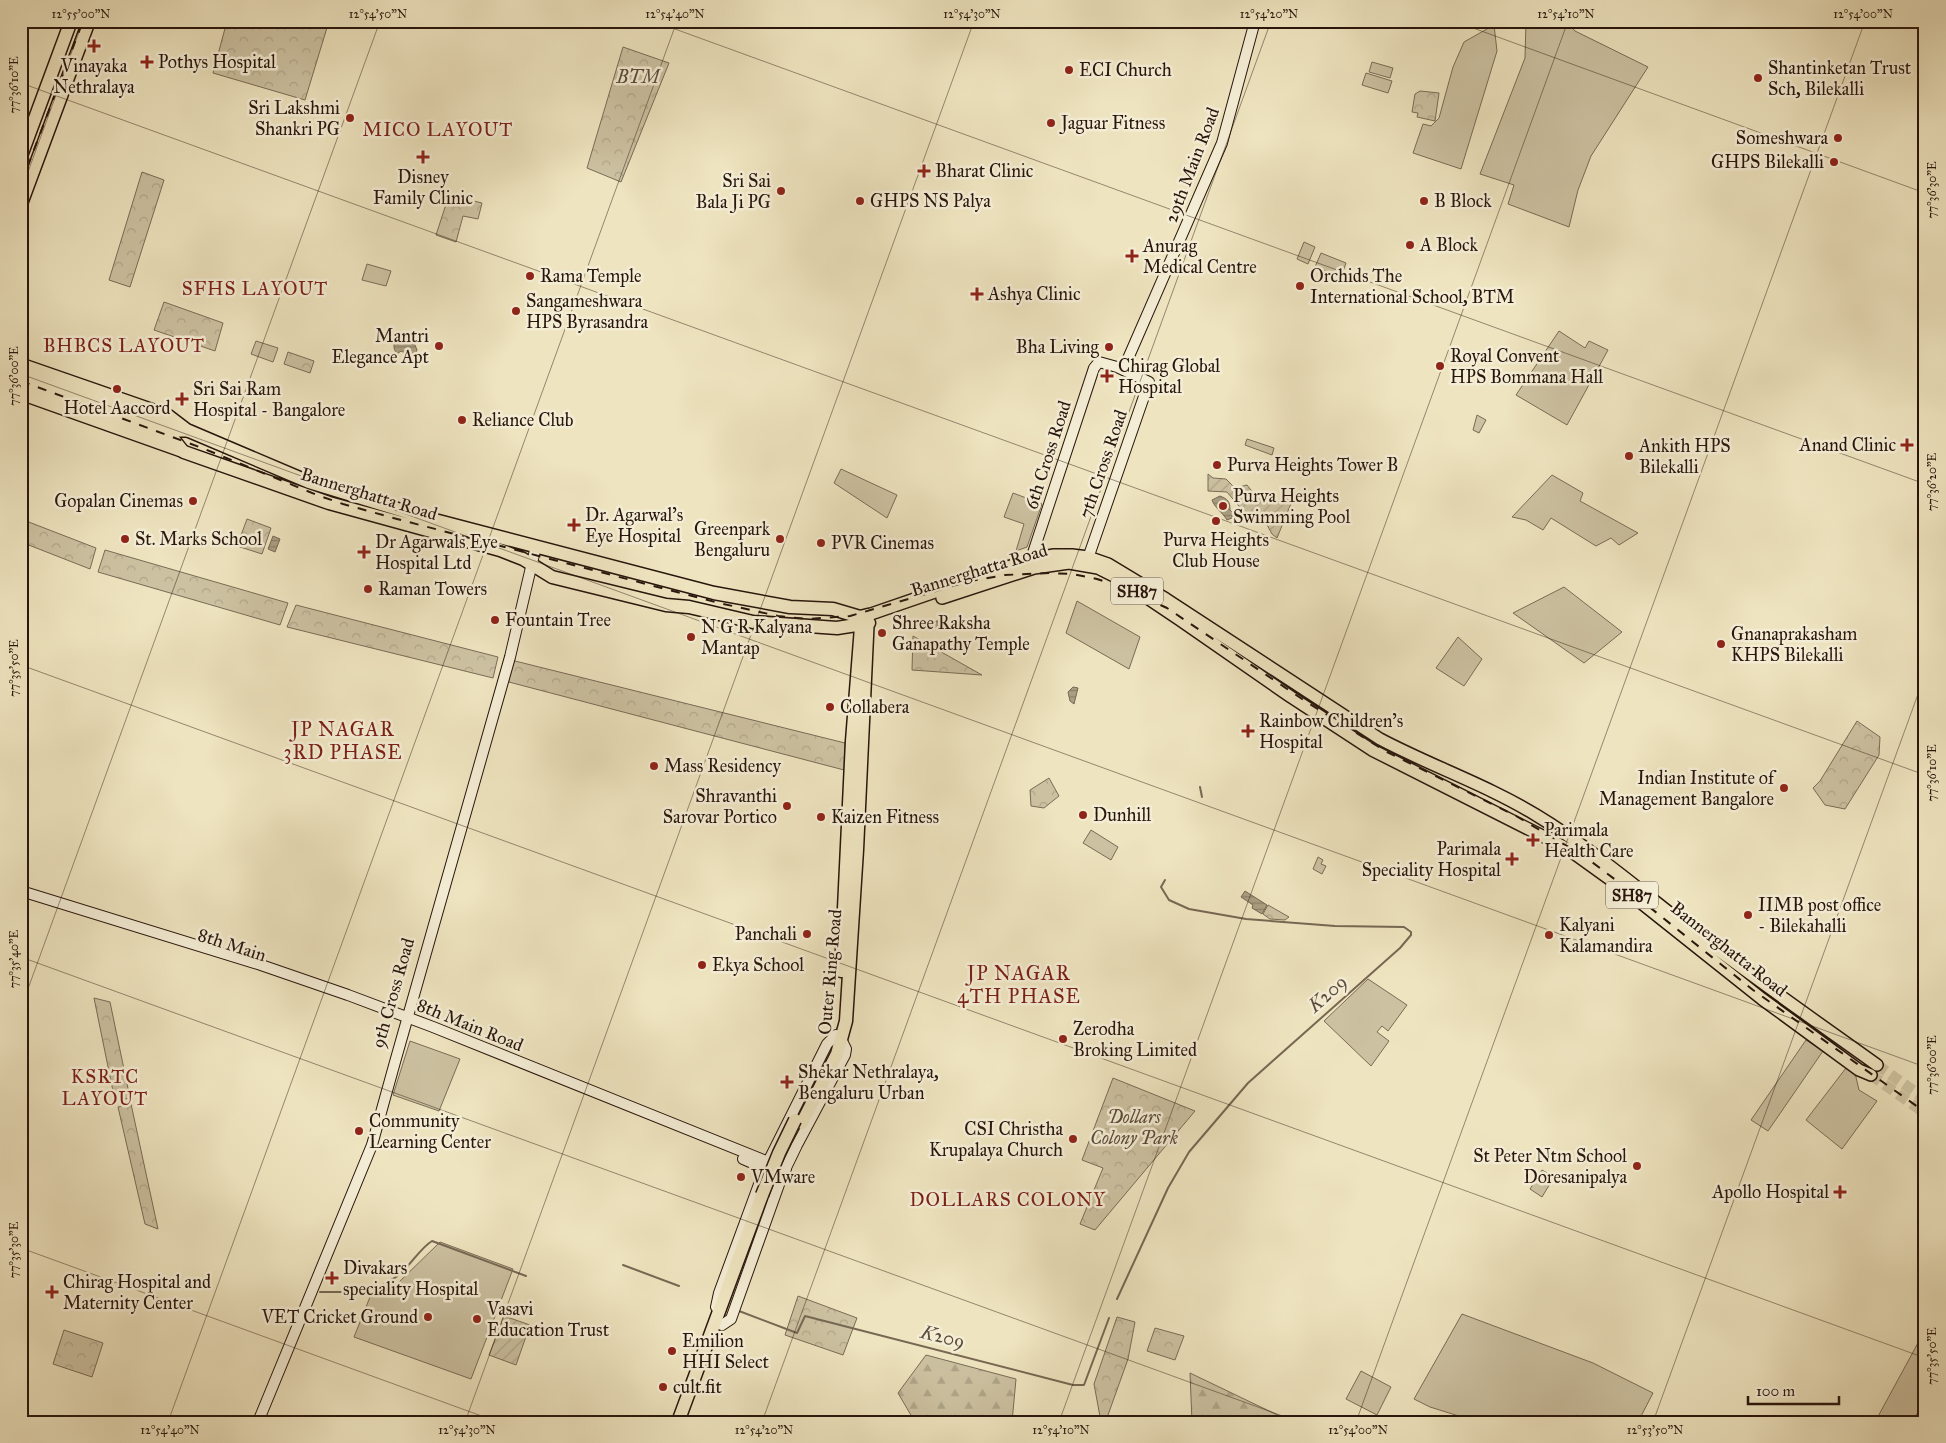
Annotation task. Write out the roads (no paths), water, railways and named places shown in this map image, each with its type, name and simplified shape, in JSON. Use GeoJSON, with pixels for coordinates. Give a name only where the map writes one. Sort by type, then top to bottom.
{"type":"FeatureCollection","features":[{"type":"Feature","properties":{"kind":"highway"},"geometry":{"type":"LineString","coordinates":[[21,156],[70,21]]}},
{"type":"Feature","properties":{"kind":"highway"},"geometry":{"type":"LineString","coordinates":[[21,204],[88,21]]}},
{"type":"Feature","properties":{"kind":"highway","name":"Bannerghatta Road"},"geometry":{"type":"LineString","coordinates":[[189,431],[334,491],[427,518],[714,593],[790,607],[832,609],[865,620]]}},
{"type":"Feature","properties":{"kind":"highway","name":"Bannerghatta Road"},"geometry":{"type":"LineString","coordinates":[[184,452],[329,503],[531,563],[552,577],[666,606],[689,607],[753,622],[828,628],[865,620]]}},
{"type":"Feature","properties":{"kind":"highway","name":"Outer Ring Road"},"geometry":{"type":"LineString","coordinates":[[678,1422],[718,1324],[765,1196],[786,1156],[799,1121],[832,1067],[839,1038],[852,741],[865,620]]}},
{"type":"Feature","properties":{"kind":"highway","name":"Outer Ring Road"},"geometry":{"type":"LineString","coordinates":[[686,1422],[718,1324]]}},
{"type":"Feature","properties":{"kind":"main road"},"geometry":{"type":"LineString","coordinates":[[21,166],[75,21]]}},
{"type":"Feature","properties":{"kind":"main road"},"geometry":{"type":"LineString","coordinates":[[21,194],[88,21]]}},
{"type":"Feature","properties":{"kind":"main road","name":"29th Main Road"},"geometry":{"type":"LineString","coordinates":[[1120,368],[1219,136],[1250,21]]}},
{"type":"Feature","properties":{"kind":"main road","name":"29th Main Road"},"geometry":{"type":"LineString","coordinates":[[1120,368],[1222,143],[1255,21]]}},
{"type":"Feature","properties":{"kind":"main road","name":"6th Cross Road"},"geometry":{"type":"LineString","coordinates":[[1033,564],[1094,368],[1099,362],[1120,368]]}},
{"type":"Feature","properties":{"kind":"main road"},"geometry":{"type":"LineString","coordinates":[[21,364],[168,415],[189,431]]}},
{"type":"Feature","properties":{"kind":"main road","name":"7th Cross Road"},"geometry":{"type":"LineString","coordinates":[[1087,561],[1149,382],[1120,368]]}},
{"type":"Feature","properties":{"kind":"main road"},"geometry":{"type":"LineString","coordinates":[[21,373],[180,431],[189,431]]}},
{"type":"Feature","properties":{"kind":"main road"},"geometry":{"type":"LineString","coordinates":[[21,383],[173,438],[184,452]]}},
{"type":"Feature","properties":{"kind":"main road"},"geometry":{"type":"LineString","coordinates":[[21,394],[184,452]]}},
{"type":"Feature","properties":{"kind":"main road","name":"9th Cross Road"},"geometry":{"type":"LineString","coordinates":[[254,1422],[367,1143],[506,674],[536,546]]}},
{"type":"Feature","properties":{"kind":"main road","name":"Bannerghatta Road"},"geometry":{"type":"LineString","coordinates":[[865,620],[1033,564],[1054,555],[1108,564],[1166,599],[1380,739],[1509,800],[1544,820],[1624,876],[1874,1070],[1859,1070],[1762,999],[1625,890],[1568,849],[1372,750],[1116,577],[1087,561]]}},
{"type":"Feature","properties":{"kind":"main road","name":"8th Main Road"},"geometry":{"type":"LineString","coordinates":[[21,891],[261,965],[405,1018],[784,1173]]}},
{"type":"Feature","properties":{"kind":"main road","name":"8th Main"},"geometry":{"type":"LineString","coordinates":[[21,896],[405,1018],[431,1032]]}},
{"type":"Feature","properties":{"kind":"main road","name":"9th Cross Road"},"geometry":{"type":"LineString","coordinates":[[258,1422],[372,1145],[405,1018]]}},
{"type":"Feature","properties":{"kind":"main road","name":"8th Main Road"},"geometry":{"type":"LineString","coordinates":[[431,1032],[767,1165]]}},
{"type":"Feature","properties":{"kind":"main road"},"geometry":{"type":"LineString","coordinates":[[718,1324],[731,1319],[784,1173],[844,1055],[846,1049],[839,1038]]}},
{"type":"Feature","properties":{"kind":"main road","name":"Outer Ring Road"},"geometry":{"type":"LineString","coordinates":[[718,1324],[714,1314],[719,1294],[767,1165],[827,1044],[839,1038]]}},
{"type":"Feature","properties":{"kind":"waterway","name":"K209"},"geometry":{"type":"LineString","coordinates":[[1200,787],[1202,797]]}},
{"type":"Feature","properties":{"kind":"waterway","name":"K209"},"geometry":{"type":"LineString","coordinates":[[1117,1299],[1168,1188],[1189,1152],[1248,1083],[1400,948],[1411,935],[1411,932],[1404,927],[1335,926],[1246,919],[1189,909],[1169,900],[1161,887],[1165,880]]}},
{"type":"Feature","properties":{"kind":"waterway","name":"K209"},"geometry":{"type":"LineString","coordinates":[[320,1292],[355,1292],[386,1284],[405,1269],[421,1250],[432,1241],[526,1276]]}},
{"type":"Feature","properties":{"kind":"waterway","name":"K209"},"geometry":{"type":"LineString","coordinates":[[623,1265],[679,1286]]}},
{"type":"Feature","properties":{"kind":"waterway","name":"K209"},"geometry":{"type":"LineString","coordinates":[[739,1311],[797,1333],[805,1316],[1073,1385],[1084,1385],[1109,1318]]}},
{"type":"Feature","properties":{"kind":"tunnel"},"geometry":{"type":"LineString","coordinates":[[1877,1065],[1925,1099]]}},
{"type":"Feature","properties":{"kind":"tunnel"},"geometry":{"type":"LineString","coordinates":[[1871,1075],[1925,1113]]}},
{"type":"Feature","properties":{"kind":"railway"},"geometry":{"type":"LineString","coordinates":[[21,184],[83,21]]}},
{"type":"Feature","properties":{"kind":"railway"},"geometry":{"type":"LineString","coordinates":[[21,381],[202,448],[343,504],[719,603],[778,616],[807,619],[850,616],[970,581],[1005,575],[1073,574],[1121,587],[1167,608],[1308,703],[1387,752],[1516,816],[1584,856],[1753,990],[1925,1112]]}},
{"type":"Feature","properties":{"kind":"place","name":"Vinayaka Nethralaya"},"geometry":{"type":"Point","coordinates":[94,46]}},
{"type":"Feature","properties":{"kind":"place","name":"Pothys Hospital"},"geometry":{"type":"Point","coordinates":[147,62]}},
{"type":"Feature","properties":{"kind":"place","name":"ECI Church"},"geometry":{"type":"Point","coordinates":[1069,70]}},
{"type":"Feature","properties":{"kind":"place","name":"Shantinketan Trust Sch, Bilekalli"},"geometry":{"type":"Point","coordinates":[1758,78]}},
{"type":"Feature","properties":{"kind":"place","name":"Sri Lakshmi Shankri PG"},"geometry":{"type":"Point","coordinates":[350,118]}},
{"type":"Feature","properties":{"kind":"place","name":"Jaguar Fitness"},"geometry":{"type":"Point","coordinates":[1051,123]}},
{"type":"Feature","properties":{"kind":"place","name":"Someshwara"},"geometry":{"type":"Point","coordinates":[1838,138]}},
{"type":"Feature","properties":{"kind":"place","name":"Disney Family Clinic"},"geometry":{"type":"Point","coordinates":[423,157]}},
{"type":"Feature","properties":{"kind":"place","name":"GHPS Bilekalli"},"geometry":{"type":"Point","coordinates":[1834,162]}},
{"type":"Feature","properties":{"kind":"place","name":"Bharat Clinic"},"geometry":{"type":"Point","coordinates":[924,171]}},
{"type":"Feature","properties":{"kind":"place","name":"Sri Sai Bala Ji PG"},"geometry":{"type":"Point","coordinates":[781,191]}},
{"type":"Feature","properties":{"kind":"place","name":"GHPS NS Palya"},"geometry":{"type":"Point","coordinates":[860,201]}},
{"type":"Feature","properties":{"kind":"place","name":"B Block"},"geometry":{"type":"Point","coordinates":[1424,201]}},
{"type":"Feature","properties":{"kind":"place","name":"A Block"},"geometry":{"type":"Point","coordinates":[1410,245]}},
{"type":"Feature","properties":{"kind":"place","name":"Anurag Medical Centre"},"geometry":{"type":"Point","coordinates":[1132,256]}},
{"type":"Feature","properties":{"kind":"place","name":"Rama Temple"},"geometry":{"type":"Point","coordinates":[530,276]}},
{"type":"Feature","properties":{"kind":"place","name":"Orchids The International School, BTM"},"geometry":{"type":"Point","coordinates":[1300,286]}},
{"type":"Feature","properties":{"kind":"place","name":"Ashya Clinic"},"geometry":{"type":"Point","coordinates":[977,294]}},
{"type":"Feature","properties":{"kind":"place","name":"Sangameshwara HPS Byrasandra"},"geometry":{"type":"Point","coordinates":[516,311]}},
{"type":"Feature","properties":{"kind":"place","name":"Mantri Elegance Apt"},"geometry":{"type":"Point","coordinates":[439,346]}},
{"type":"Feature","properties":{"kind":"place","name":"Bha Living"},"geometry":{"type":"Point","coordinates":[1109,347]}},
{"type":"Feature","properties":{"kind":"place","name":"Royal Convent HPS Bommana Hall"},"geometry":{"type":"Point","coordinates":[1440,366]}},
{"type":"Feature","properties":{"kind":"place","name":"Chirag Global Hospital"},"geometry":{"type":"Point","coordinates":[1107,376]}},
{"type":"Feature","properties":{"kind":"place","name":"Hotel Aaccord"},"geometry":{"type":"Point","coordinates":[117,389]}},
{"type":"Feature","properties":{"kind":"place","name":"Sri Sai Ram Hospital - Bangalore"},"geometry":{"type":"Point","coordinates":[182,399]}},
{"type":"Feature","properties":{"kind":"place","name":"Reliance Club"},"geometry":{"type":"Point","coordinates":[462,420]}},
{"type":"Feature","properties":{"kind":"place","name":"Anand Clinic"},"geometry":{"type":"Point","coordinates":[1907,445]}},
{"type":"Feature","properties":{"kind":"place","name":"Ankith HPS Bilekalli"},"geometry":{"type":"Point","coordinates":[1629,456]}},
{"type":"Feature","properties":{"kind":"place","name":"Purva Heights Tower B"},"geometry":{"type":"Point","coordinates":[1217,465]}},
{"type":"Feature","properties":{"kind":"place","name":"Gopalan Cinemas"},"geometry":{"type":"Point","coordinates":[193,501]}},
{"type":"Feature","properties":{"kind":"place","name":"Purva Heights Swimming Pool"},"geometry":{"type":"Point","coordinates":[1223,506]}},
{"type":"Feature","properties":{"kind":"place","name":"Purva Heights Club House"},"geometry":{"type":"Point","coordinates":[1216,521]}},
{"type":"Feature","properties":{"kind":"place","name":"Dr. Agarwal's Eye Hospital"},"geometry":{"type":"Point","coordinates":[574,525]}},
{"type":"Feature","properties":{"kind":"place","name":"St. Marks School"},"geometry":{"type":"Point","coordinates":[125,539]}},
{"type":"Feature","properties":{"kind":"place","name":"Greenpark Bengaluru"},"geometry":{"type":"Point","coordinates":[780,539]}},
{"type":"Feature","properties":{"kind":"place","name":"PVR Cinemas"},"geometry":{"type":"Point","coordinates":[821,543]}},
{"type":"Feature","properties":{"kind":"place","name":"Dr Agarwals Eye Hospital Ltd"},"geometry":{"type":"Point","coordinates":[364,552]}},
{"type":"Feature","properties":{"kind":"place","name":"Raman Towers"},"geometry":{"type":"Point","coordinates":[368,589]}},
{"type":"Feature","properties":{"kind":"place","name":"Fountain Tree"},"geometry":{"type":"Point","coordinates":[495,620]}},
{"type":"Feature","properties":{"kind":"place","name":"Shree Raksha Ganapathy Temple"},"geometry":{"type":"Point","coordinates":[882,633]}},
{"type":"Feature","properties":{"kind":"place","name":"N G R Kalyana Mantap"},"geometry":{"type":"Point","coordinates":[691,637]}},
{"type":"Feature","properties":{"kind":"place","name":"Gnanaprakasham KHPS Bilekalli"},"geometry":{"type":"Point","coordinates":[1721,644]}},
{"type":"Feature","properties":{"kind":"place","name":"Collabera"},"geometry":{"type":"Point","coordinates":[830,707]}},
{"type":"Feature","properties":{"kind":"place","name":"Rainbow Children's Hospital"},"geometry":{"type":"Point","coordinates":[1248,731]}},
{"type":"Feature","properties":{"kind":"place","name":"Mass Residency"},"geometry":{"type":"Point","coordinates":[654,766]}},
{"type":"Feature","properties":{"kind":"place","name":"Indian Institute of Management Bangalore"},"geometry":{"type":"Point","coordinates":[1784,788]}},
{"type":"Feature","properties":{"kind":"place","name":"Shravanthi Sarovar Portico"},"geometry":{"type":"Point","coordinates":[787,806]}},
{"type":"Feature","properties":{"kind":"place","name":"Dunhill"},"geometry":{"type":"Point","coordinates":[1083,815]}},
{"type":"Feature","properties":{"kind":"place","name":"Kaizen Fitness"},"geometry":{"type":"Point","coordinates":[821,817]}},
{"type":"Feature","properties":{"kind":"place","name":"Parimala Health Care"},"geometry":{"type":"Point","coordinates":[1533,840]}},
{"type":"Feature","properties":{"kind":"place","name":"Parimala Speciality Hospital"},"geometry":{"type":"Point","coordinates":[1512,859]}},
{"type":"Feature","properties":{"kind":"place","name":"IIMB post office - Bilekahalli"},"geometry":{"type":"Point","coordinates":[1748,915]}},
{"type":"Feature","properties":{"kind":"place","name":"Panchali"},"geometry":{"type":"Point","coordinates":[807,934]}},
{"type":"Feature","properties":{"kind":"place","name":"Kalyani Kalamandira"},"geometry":{"type":"Point","coordinates":[1549,935]}},
{"type":"Feature","properties":{"kind":"place","name":"Ekya School"},"geometry":{"type":"Point","coordinates":[702,965]}},
{"type":"Feature","properties":{"kind":"place","name":"Zerodha Broking Limited"},"geometry":{"type":"Point","coordinates":[1063,1039]}},
{"type":"Feature","properties":{"kind":"place","name":"Shekar Nethralaya, Bengaluru Urban"},"geometry":{"type":"Point","coordinates":[787,1082]}},
{"type":"Feature","properties":{"kind":"place","name":"Community Learning Center"},"geometry":{"type":"Point","coordinates":[359,1131]}},
{"type":"Feature","properties":{"kind":"place","name":"CSI Christha Krupalaya Church"},"geometry":{"type":"Point","coordinates":[1073,1139]}},
{"type":"Feature","properties":{"kind":"place","name":"St Peter Ntm School Doresanipalya"},"geometry":{"type":"Point","coordinates":[1637,1166]}},
{"type":"Feature","properties":{"kind":"place","name":"VMware"},"geometry":{"type":"Point","coordinates":[741,1177]}},
{"type":"Feature","properties":{"kind":"place","name":"Apollo Hospital"},"geometry":{"type":"Point","coordinates":[1840,1192]}},
{"type":"Feature","properties":{"kind":"place","name":"Divakars speciality Hospital"},"geometry":{"type":"Point","coordinates":[332,1278]}},
{"type":"Feature","properties":{"kind":"place","name":"Chirag Hospital and Maternity Center"},"geometry":{"type":"Point","coordinates":[52,1292]}},
{"type":"Feature","properties":{"kind":"place","name":"VET Cricket Ground"},"geometry":{"type":"Point","coordinates":[428,1317]}},
{"type":"Feature","properties":{"kind":"place","name":"Vasavi Education Trust"},"geometry":{"type":"Point","coordinates":[477,1319]}},
{"type":"Feature","properties":{"kind":"place","name":"Emilion HHI Select"},"geometry":{"type":"Point","coordinates":[672,1351]}},
{"type":"Feature","properties":{"kind":"place","name":"cult.fit"},"geometry":{"type":"Point","coordinates":[663,1387]}},
{"type":"Feature","properties":{"kind":"district","name":"MICO LAYOUT"},"geometry":{"type":"Point","coordinates":[438,129]}},
{"type":"Feature","properties":{"kind":"district","name":"SFHS LAYOUT"},"geometry":{"type":"Point","coordinates":[255,288]}},
{"type":"Feature","properties":{"kind":"district","name":"BHBCS LAYOUT"},"geometry":{"type":"Point","coordinates":[124,345]}},
{"type":"Feature","properties":{"kind":"district","name":"JP NAGAR 3RD PHASE"},"geometry":{"type":"Point","coordinates":[343,740]}},
{"type":"Feature","properties":{"kind":"district","name":"JP NAGAR 4TH PHASE"},"geometry":{"type":"Point","coordinates":[1019,984]}},
{"type":"Feature","properties":{"kind":"district","name":"KSRTC LAYOUT"},"geometry":{"type":"Point","coordinates":[105,1087]}},
{"type":"Feature","properties":{"kind":"district","name":"DOLLARS COLONY"},"geometry":{"type":"Point","coordinates":[1008,1199]}},
{"type":"Feature","properties":{"kind":"park label","name":"BTM"},"geometry":{"type":"Point","coordinates":[638,77]}},
{"type":"Feature","properties":{"kind":"park label","name":"Dollars Colony Park"},"geometry":{"type":"Point","coordinates":[1134,1127]}}]}
